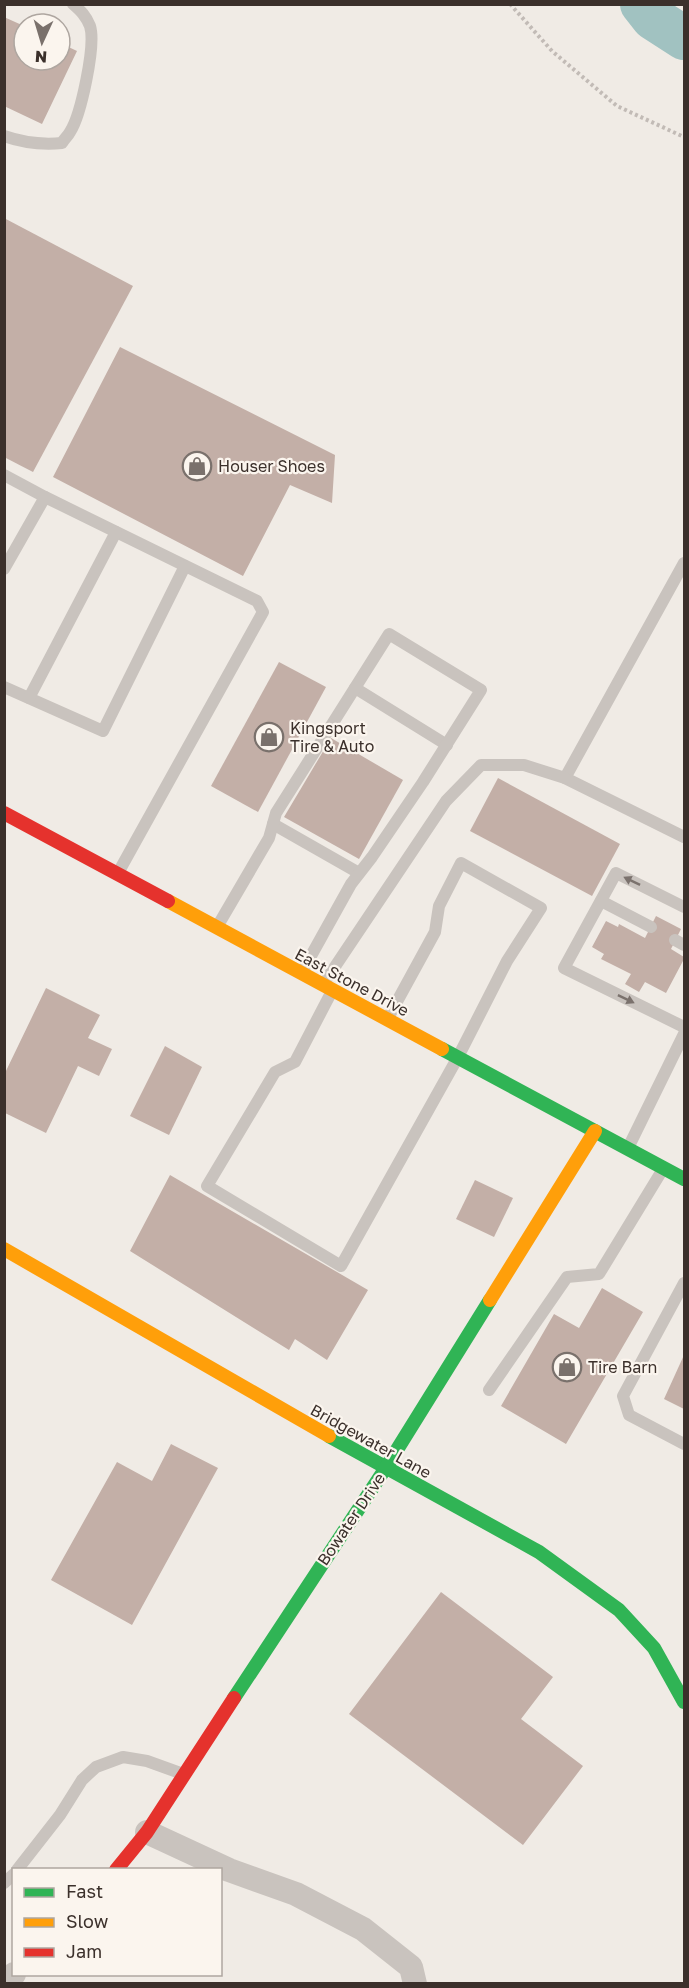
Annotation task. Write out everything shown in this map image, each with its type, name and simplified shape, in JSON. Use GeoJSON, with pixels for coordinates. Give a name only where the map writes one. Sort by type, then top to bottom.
{"type":"FeatureCollection","features":[{"type":"Feature","properties":{"kind":"main road","name":"East Stone Drive"},"geometry":{"type":"LineString","coordinates":[[4,813],[684,1179]]}},
{"type":"Feature","properties":{"kind":"main road","name":"Bowater Drive"},"geometry":{"type":"LineString","coordinates":[[117,1868],[147,1832],[385,1469],[595,1131]]}},
{"type":"Feature","properties":{"kind":"main road","name":"Bridgewater Lane"},"geometry":{"type":"LineString","coordinates":[[4,1249],[385,1469],[539,1552],[619,1610],[654,1648],[684,1702]]}},
{"type":"Feature","properties":{"kind":"street"},"geometry":{"type":"LineString","coordinates":[[147,1832],[229,1870],[296,1894],[363,1929],[411,1967],[415,1983]]}},
{"type":"Feature","properties":{"kind":"lane"},"geometry":{"type":"LineString","coordinates":[[4,135],[20,142],[62,143],[72,130],[88,72],[92,47],[91,29],[85,15],[73,4]]}},
{"type":"Feature","properties":{"kind":"lane"},"geometry":{"type":"LineString","coordinates":[[4,475],[257,601],[263,612],[118,874]]}},
{"type":"Feature","properties":{"kind":"lane"},"geometry":{"type":"LineString","coordinates":[[4,569],[45,497]]}},
{"type":"Feature","properties":{"kind":"lane"},"geometry":{"type":"LineString","coordinates":[[29,698],[116,532]]}},
{"type":"Feature","properties":{"kind":"lane"},"geometry":{"type":"LineString","coordinates":[[566,778],[684,563]]}},
{"type":"Feature","properties":{"kind":"lane"},"geometry":{"type":"LineString","coordinates":[[4,687],[103,731],[185,566]]}},
{"type":"Feature","properties":{"kind":"lane"},"geometry":{"type":"LineString","coordinates":[[217,927],[269,838],[276,813],[389,634],[481,690],[378,848],[351,884],[302,973]]}},
{"type":"Feature","properties":{"kind":"lane"},"geometry":{"type":"LineString","coordinates":[[355,688],[447,745]]}},
{"type":"Feature","properties":{"kind":"lane"},"geometry":{"type":"LineString","coordinates":[[387,1019],[435,932],[439,906],[461,863],[541,908],[507,961],[458,1057],[341,1266],[207,1186],[275,1072],[296,1062],[328,987],[446,801],[481,765],[524,765],[566,778],[684,837]]}},
{"type":"Feature","properties":{"kind":"lane"},"geometry":{"type":"LineString","coordinates":[[273,824],[359,873]]}},
{"type":"Feature","properties":{"kind":"lane"},"geometry":{"type":"LineString","coordinates":[[684,907],[616,873],[564,968],[684,1027]]}},
{"type":"Feature","properties":{"kind":"lane"},"geometry":{"type":"LineString","coordinates":[[601,901],[651,927]]}},
{"type":"Feature","properties":{"kind":"lane"},"geometry":{"type":"LineString","coordinates":[[627,1149],[684,1034]]}},
{"type":"Feature","properties":{"kind":"lane"},"geometry":{"type":"LineString","coordinates":[[489,1390],[567,1277],[599,1274],[663,1168]]}},
{"type":"Feature","properties":{"kind":"lane"},"geometry":{"type":"LineString","coordinates":[[684,1283],[623,1396],[630,1414],[684,1444]]}},
{"type":"Feature","properties":{"kind":"lane"},"geometry":{"type":"LineString","coordinates":[[18,1868],[60,1815],[82,1780],[96,1767],[123,1757],[147,1761],[184,1774]]}},
{"type":"Feature","properties":{"kind":"path"},"geometry":{"type":"LineString","coordinates":[[510,4],[552,51],[617,106],[684,137]]}},
{"type":"Feature","properties":{"kind":"building"},"geometry":{"type":"Polygon","coordinates":[[[4,17],[12,21],[12,72],[67,72],[42,124],[4,106],[4,17]]]}},
{"type":"Feature","properties":{"kind":"building"},"geometry":{"type":"Polygon","coordinates":[[[72,49],[77,51],[72,61],[72,49]]]}},
{"type":"Feature","properties":{"kind":"building"},"geometry":{"type":"Polygon","coordinates":[[[4,218],[133,286],[33,472],[4,457],[4,218]]]}},
{"type":"Feature","properties":{"kind":"building","name":"Houser Shoes"},"geometry":{"type":"Polygon","coordinates":[[[120,347],[335,455],[332,503],[290,485],[243,576],[53,477],[120,347]]]}},
{"type":"Feature","properties":{"kind":"building","name":"Kingsport Tire & Auto"},"geometry":{"type":"Polygon","coordinates":[[[279,662],[326,687],[258,812],[211,786],[279,662]]]}},
{"type":"Feature","properties":{"kind":"building"},"geometry":{"type":"Polygon","coordinates":[[[331,738],[403,780],[359,859],[284,817],[331,738]]]}},
{"type":"Feature","properties":{"kind":"building"},"geometry":{"type":"Polygon","coordinates":[[[498,778],[620,844],[592,896],[470,831],[498,778]]]}},
{"type":"Feature","properties":{"kind":"building"},"geometry":{"type":"Polygon","coordinates":[[[656,916],[681,929],[671,949],[684,959],[666,993],[645,982],[639,992],[625,984],[631,974],[601,959],[604,954],[592,947],[606,921],[618,927],[619,924],[645,938],[656,916]]]}},
{"type":"Feature","properties":{"kind":"building"},"geometry":{"type":"Polygon","coordinates":[[[46,988],[100,1015],[88,1038],[112,1049],[99,1076],[78,1066],[46,1133],[5,1113],[5,1073],[46,988]]]}},
{"type":"Feature","properties":{"kind":"building"},"geometry":{"type":"Polygon","coordinates":[[[165,1046],[202,1067],[169,1135],[130,1116],[165,1046]]]}},
{"type":"Feature","properties":{"kind":"building"},"geometry":{"type":"Polygon","coordinates":[[[170,1175],[368,1290],[327,1360],[295,1339],[289,1350],[130,1251],[170,1175]]]}},
{"type":"Feature","properties":{"kind":"building"},"geometry":{"type":"Polygon","coordinates":[[[475,1180],[513,1198],[494,1237],[456,1219],[475,1180]]]}},
{"type":"Feature","properties":{"kind":"building","name":"Tire Barn"},"geometry":{"type":"Polygon","coordinates":[[[602,1288],[643,1312],[566,1444],[501,1406],[554,1314],[579,1328],[602,1288]]]}},
{"type":"Feature","properties":{"kind":"building"},"geometry":{"type":"Polygon","coordinates":[[[684,1355],[684,1409],[664,1399],[684,1355]]]}},
{"type":"Feature","properties":{"kind":"building"},"geometry":{"type":"Polygon","coordinates":[[[171,1444],[218,1468],[132,1625],[51,1580],[117,1462],[152,1481],[171,1444]]]}},
{"type":"Feature","properties":{"kind":"building"},"geometry":{"type":"Polygon","coordinates":[[[441,1592],[553,1677],[521,1719],[583,1766],[523,1845],[349,1714],[441,1592]]]}},
{"type":"Feature","properties":{"kind":"waterway"},"geometry":{"type":"LineString","coordinates":[[642,4],[653,18],[684,38]]}},
{"type":"Feature","properties":{"kind":"traffic: fast"},"geometry":{"type":"LineString","coordinates":[[442,1049],[684,1179]]}},
{"type":"Feature","properties":{"kind":"traffic: fast"},"geometry":{"type":"LineString","coordinates":[[234,1698],[385,1469],[490,1300]]}},
{"type":"Feature","properties":{"kind":"traffic: fast"},"geometry":{"type":"LineString","coordinates":[[329,1436],[539,1552],[619,1610],[654,1648],[684,1702]]}},
{"type":"Feature","properties":{"kind":"traffic: slow"},"geometry":{"type":"LineString","coordinates":[[168,901],[442,1049]]}},
{"type":"Feature","properties":{"kind":"traffic: slow"},"geometry":{"type":"LineString","coordinates":[[490,1300],[595,1131]]}},
{"type":"Feature","properties":{"kind":"traffic: slow"},"geometry":{"type":"LineString","coordinates":[[4,1249],[329,1436]]}},
{"type":"Feature","properties":{"kind":"traffic: jam"},"geometry":{"type":"LineString","coordinates":[[4,813],[168,901]]}},
{"type":"Feature","properties":{"kind":"traffic: jam"},"geometry":{"type":"LineString","coordinates":[[118,1868],[147,1832],[234,1698]]}},
{"type":"Feature","properties":{"kind":"place","name":"Houser Shoes"},"geometry":{"type":"Point","coordinates":[197,466]}},
{"type":"Feature","properties":{"kind":"place","name":"Kingsport Tire & Auto"},"geometry":{"type":"Point","coordinates":[269,737]}},
{"type":"Feature","properties":{"kind":"place","name":"Tire Barn"},"geometry":{"type":"Point","coordinates":[567,1367]}}]}
